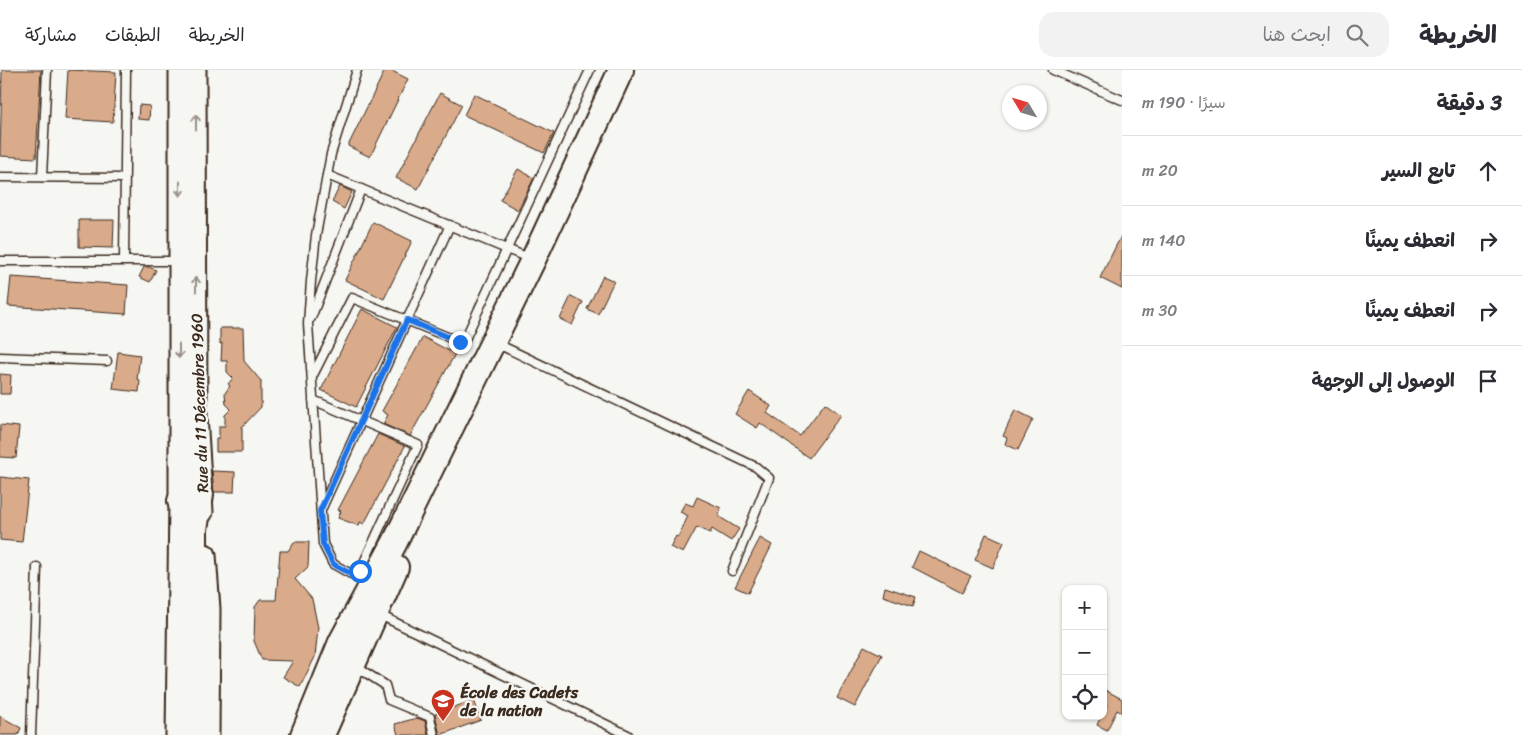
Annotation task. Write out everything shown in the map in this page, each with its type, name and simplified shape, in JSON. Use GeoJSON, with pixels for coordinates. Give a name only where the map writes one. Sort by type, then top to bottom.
{"type":"FeatureCollection","features":[{"type":"Feature","properties":{"kind":"main road","name":"Rue du 11 Décembre 1960"},"geometry":{"type":"LineString","coordinates":[[180,70],[179,261],[190,498],[209,609],[208,735]]}},
{"type":"Feature","properties":{"kind":"main road","name":"Rue du 11 Décembre 1960"},"geometry":{"type":"LineString","coordinates":[[177,735],[196,415],[195,70]]}},
{"type":"Feature","properties":{"kind":"main road"},"geometry":{"type":"LineString","coordinates":[[315,735],[621,70]]}},
{"type":"Feature","properties":{"kind":"main road"},"geometry":{"type":"LineString","coordinates":[[303,735],[341,642],[404,539],[502,346],[631,70]]}},
{"type":"Feature","properties":{"kind":"main road"},"geometry":{"type":"LineString","coordinates":[[187,735],[189,538],[185,515],[190,498]]}},
{"type":"Feature","properties":{"kind":"main road"},"geometry":{"type":"LineString","coordinates":[[190,498],[195,529],[195,735]]}},
{"type":"Feature","properties":{"kind":"main road"},"geometry":{"type":"LineString","coordinates":[[338,735],[400,582],[404,539]]}},
{"type":"Feature","properties":{"kind":"main road"},"geometry":{"type":"LineString","coordinates":[[322,735],[392,576],[404,539]]}},
{"type":"Feature","properties":{"kind":"lane"},"geometry":{"type":"LineString","coordinates":[[42,177],[47,70]]}},
{"type":"Feature","properties":{"kind":"lane"},"geometry":{"type":"LineString","coordinates":[[124,260],[126,70]]}},
{"type":"Feature","properties":{"kind":"lane"},"geometry":{"type":"LineString","coordinates":[[313,400],[418,445],[360,571],[351,574],[333,564],[323,544],[320,511],[308,324],[316,235],[327,175],[331,154],[356,70]]}},
{"type":"Feature","properties":{"kind":"lane"},"geometry":{"type":"LineString","coordinates":[[312,379],[352,298],[460,342],[465,338],[590,70]]}},
{"type":"Feature","properties":{"kind":"lane"},"geometry":{"type":"LineString","coordinates":[[1053,70],[1122,100]]}},
{"type":"Feature","properties":{"kind":"lane"},"geometry":{"type":"LineString","coordinates":[[327,175],[533,260]]}},
{"type":"Feature","properties":{"kind":"lane"},"geometry":{"type":"LineString","coordinates":[[0,176],[124,178]]}},
{"type":"Feature","properties":{"kind":"lane"},"geometry":{"type":"LineString","coordinates":[[308,324],[361,189]]}},
{"type":"Feature","properties":{"kind":"lane"},"geometry":{"type":"LineString","coordinates":[[320,511],[450,226]]}},
{"type":"Feature","properties":{"kind":"lane"},"geometry":{"type":"LineString","coordinates":[[0,261],[179,261]]}},
{"type":"Feature","properties":{"kind":"lane"},"geometry":{"type":"LineString","coordinates":[[502,346],[756,467],[770,478],[732,571]]}},
{"type":"Feature","properties":{"kind":"lane"},"geometry":{"type":"LineString","coordinates":[[0,357],[106,361]]}},
{"type":"Feature","properties":{"kind":"lane"},"geometry":{"type":"LineString","coordinates":[[31,735],[37,567]]}},
{"type":"Feature","properties":{"kind":"lane"},"geometry":{"type":"LineString","coordinates":[[386,618],[628,735]]}},
{"type":"Feature","properties":{"kind":"lane"},"geometry":{"type":"LineString","coordinates":[[363,671],[385,685],[389,700],[430,717],[434,735]]}},
{"type":"Feature","properties":{"kind":"building"},"geometry":{"type":"Polygon","coordinates":[[[2,70],[41,70],[36,158],[0,156],[2,70]]]}},
{"type":"Feature","properties":{"kind":"building"},"geometry":{"type":"Polygon","coordinates":[[[68,70],[116,72],[113,122],[65,119],[68,70]]]}},
{"type":"Feature","properties":{"kind":"building"},"geometry":{"type":"Polygon","coordinates":[[[385,70],[390,70],[408,79],[370,157],[348,146],[385,70]]]}},
{"type":"Feature","properties":{"kind":"building"},"geometry":{"type":"Polygon","coordinates":[[[440,93],[462,105],[418,189],[396,178],[440,93]]]}},
{"type":"Feature","properties":{"kind":"building"},"geometry":{"type":"Polygon","coordinates":[[[474,94],[554,133],[544,153],[464,115],[474,94]]]}},
{"type":"Feature","properties":{"kind":"building"},"geometry":{"type":"Polygon","coordinates":[[[139,105],[150,106],[149,120],[138,119],[139,105]]]}},
{"type":"Feature","properties":{"kind":"building"},"geometry":{"type":"Polygon","coordinates":[[[518,169],[534,178],[518,210],[500,200],[518,169]]]}},
{"type":"Feature","properties":{"kind":"building"},"geometry":{"type":"Polygon","coordinates":[[[340,186],[352,192],[344,209],[332,202],[340,186]]]}},
{"type":"Feature","properties":{"kind":"building"},"geometry":{"type":"Polygon","coordinates":[[[79,220],[114,220],[113,248],[79,247],[79,220]]]}},
{"type":"Feature","properties":{"kind":"building"},"geometry":{"type":"Polygon","coordinates":[[[373,222],[412,241],[384,299],[345,280],[373,222]]]}},
{"type":"Feature","properties":{"kind":"building"},"geometry":{"type":"Polygon","coordinates":[[[1122,234],[1122,289],[1100,278],[1122,234]]]}},
{"type":"Feature","properties":{"kind":"building"},"geometry":{"type":"Polygon","coordinates":[[[144,267],[156,270],[150,282],[139,277],[144,267]]]}},
{"type":"Feature","properties":{"kind":"building"},"geometry":{"type":"Polygon","coordinates":[[[603,276],[614,281],[598,314],[587,309],[603,276]]]}},
{"type":"Feature","properties":{"kind":"building"},"geometry":{"type":"Polygon","coordinates":[[[11,277],[128,285],[126,314],[8,306],[11,277]]]}},
{"type":"Feature","properties":{"kind":"building"},"geometry":{"type":"Polygon","coordinates":[[[571,296],[583,302],[572,325],[560,319],[571,296]]]}},
{"type":"Feature","properties":{"kind":"building"},"geometry":{"type":"Polygon","coordinates":[[[362,309],[397,327],[356,407],[321,390],[362,309]]]}},
{"type":"Feature","properties":{"kind":"building"},"geometry":{"type":"Polygon","coordinates":[[[220,328],[243,328],[244,361],[261,381],[261,407],[242,427],[242,452],[216,452],[216,438],[219,438],[219,426],[225,426],[225,415],[231,409],[226,404],[225,393],[230,386],[228,384],[233,378],[227,372],[227,361],[221,361],[222,343],[220,344],[220,328]]]}},
{"type":"Feature","properties":{"kind":"building"},"geometry":{"type":"Polygon","coordinates":[[[423,337],[455,354],[410,436],[383,424],[388,415],[382,411],[423,337]]]}},
{"type":"Feature","properties":{"kind":"building"},"geometry":{"type":"Polygon","coordinates":[[[118,352],[140,355],[137,379],[140,380],[139,392],[113,389],[118,352]]]}},
{"type":"Feature","properties":{"kind":"building"},"geometry":{"type":"Polygon","coordinates":[[[0,374],[11,375],[10,394],[0,394],[0,374]]]}},
{"type":"Feature","properties":{"kind":"building"},"geometry":{"type":"Polygon","coordinates":[[[749,391],[771,406],[767,413],[800,436],[825,403],[841,415],[809,458],[760,423],[757,428],[735,414],[749,391]]]}},
{"type":"Feature","properties":{"kind":"building"},"geometry":{"type":"Polygon","coordinates":[[[1015,410],[1033,419],[1018,450],[1005,444],[1007,438],[1003,436],[1015,410]]]}},
{"type":"Feature","properties":{"kind":"building"},"geometry":{"type":"Polygon","coordinates":[[[0,425],[19,427],[16,458],[0,457],[0,425]]]}},
{"type":"Feature","properties":{"kind":"building"},"geometry":{"type":"Polygon","coordinates":[[[378,434],[405,446],[364,524],[360,522],[359,526],[338,518],[341,511],[338,510],[378,434]]]}},
{"type":"Feature","properties":{"kind":"building"},"geometry":{"type":"Polygon","coordinates":[[[212,471],[235,472],[234,492],[214,492],[212,471]]]}},
{"type":"Feature","properties":{"kind":"building"},"geometry":{"type":"Polygon","coordinates":[[[0,477],[29,480],[22,542],[0,540],[0,477]]]}},
{"type":"Feature","properties":{"kind":"building"},"geometry":{"type":"Polygon","coordinates":[[[697,497],[721,508],[718,516],[739,529],[731,541],[712,529],[710,533],[697,527],[683,553],[670,547],[676,536],[678,537],[688,516],[680,512],[685,503],[693,506],[697,497]]]}},
{"type":"Feature","properties":{"kind":"building"},"geometry":{"type":"Polygon","coordinates":[[[986,534],[1004,542],[993,568],[975,560],[986,534]]]}},
{"type":"Feature","properties":{"kind":"building"},"geometry":{"type":"Polygon","coordinates":[[[760,538],[772,545],[748,593],[735,587],[760,538]]]}},
{"type":"Feature","properties":{"kind":"building"},"geometry":{"type":"Polygon","coordinates":[[[294,542],[309,542],[308,567],[295,579],[312,599],[318,628],[315,657],[300,687],[283,677],[293,661],[262,660],[254,641],[255,607],[260,600],[276,600],[280,551],[288,551],[294,542]]]}},
{"type":"Feature","properties":{"kind":"building"},"geometry":{"type":"Polygon","coordinates":[[[919,551],[971,576],[962,593],[912,567],[919,551]]]}},
{"type":"Feature","properties":{"kind":"building"},"geometry":{"type":"Polygon","coordinates":[[[885,587],[916,597],[913,606],[883,596],[885,587]]]}},
{"type":"Feature","properties":{"kind":"building"},"geometry":{"type":"Polygon","coordinates":[[[864,646],[882,655],[855,707],[837,698],[864,646]]]}},
{"type":"Feature","properties":{"kind":"building"},"geometry":{"type":"Polygon","coordinates":[[[1107,691],[1122,699],[1122,713],[1117,710],[1107,730],[1097,725],[1099,720],[1107,720],[1107,691]]]}},
{"type":"Feature","properties":{"kind":"building"},"geometry":{"type":"Polygon","coordinates":[[[474,700],[481,720],[440,735],[435,714],[474,700]]]}},
{"type":"Feature","properties":{"kind":"building"},"geometry":{"type":"Polygon","coordinates":[[[0,716],[21,728],[18,735],[0,735],[0,716]]]}},
{"type":"Feature","properties":{"kind":"building"},"geometry":{"type":"Polygon","coordinates":[[[417,718],[425,721],[428,735],[398,735],[395,724],[417,718]]]}},
{"type":"Feature","properties":{"kind":"place","name":"École des Cadets de la nation"},"geometry":{"type":"Point","coordinates":[443,722]}},
{"type":"Feature","properties":{"kind":"route"},"geometry":{"type":"LineString","coordinates":[[360,571],[351,574],[333,564],[323,544],[320,511],[407,320],[460,342]]}}]}
